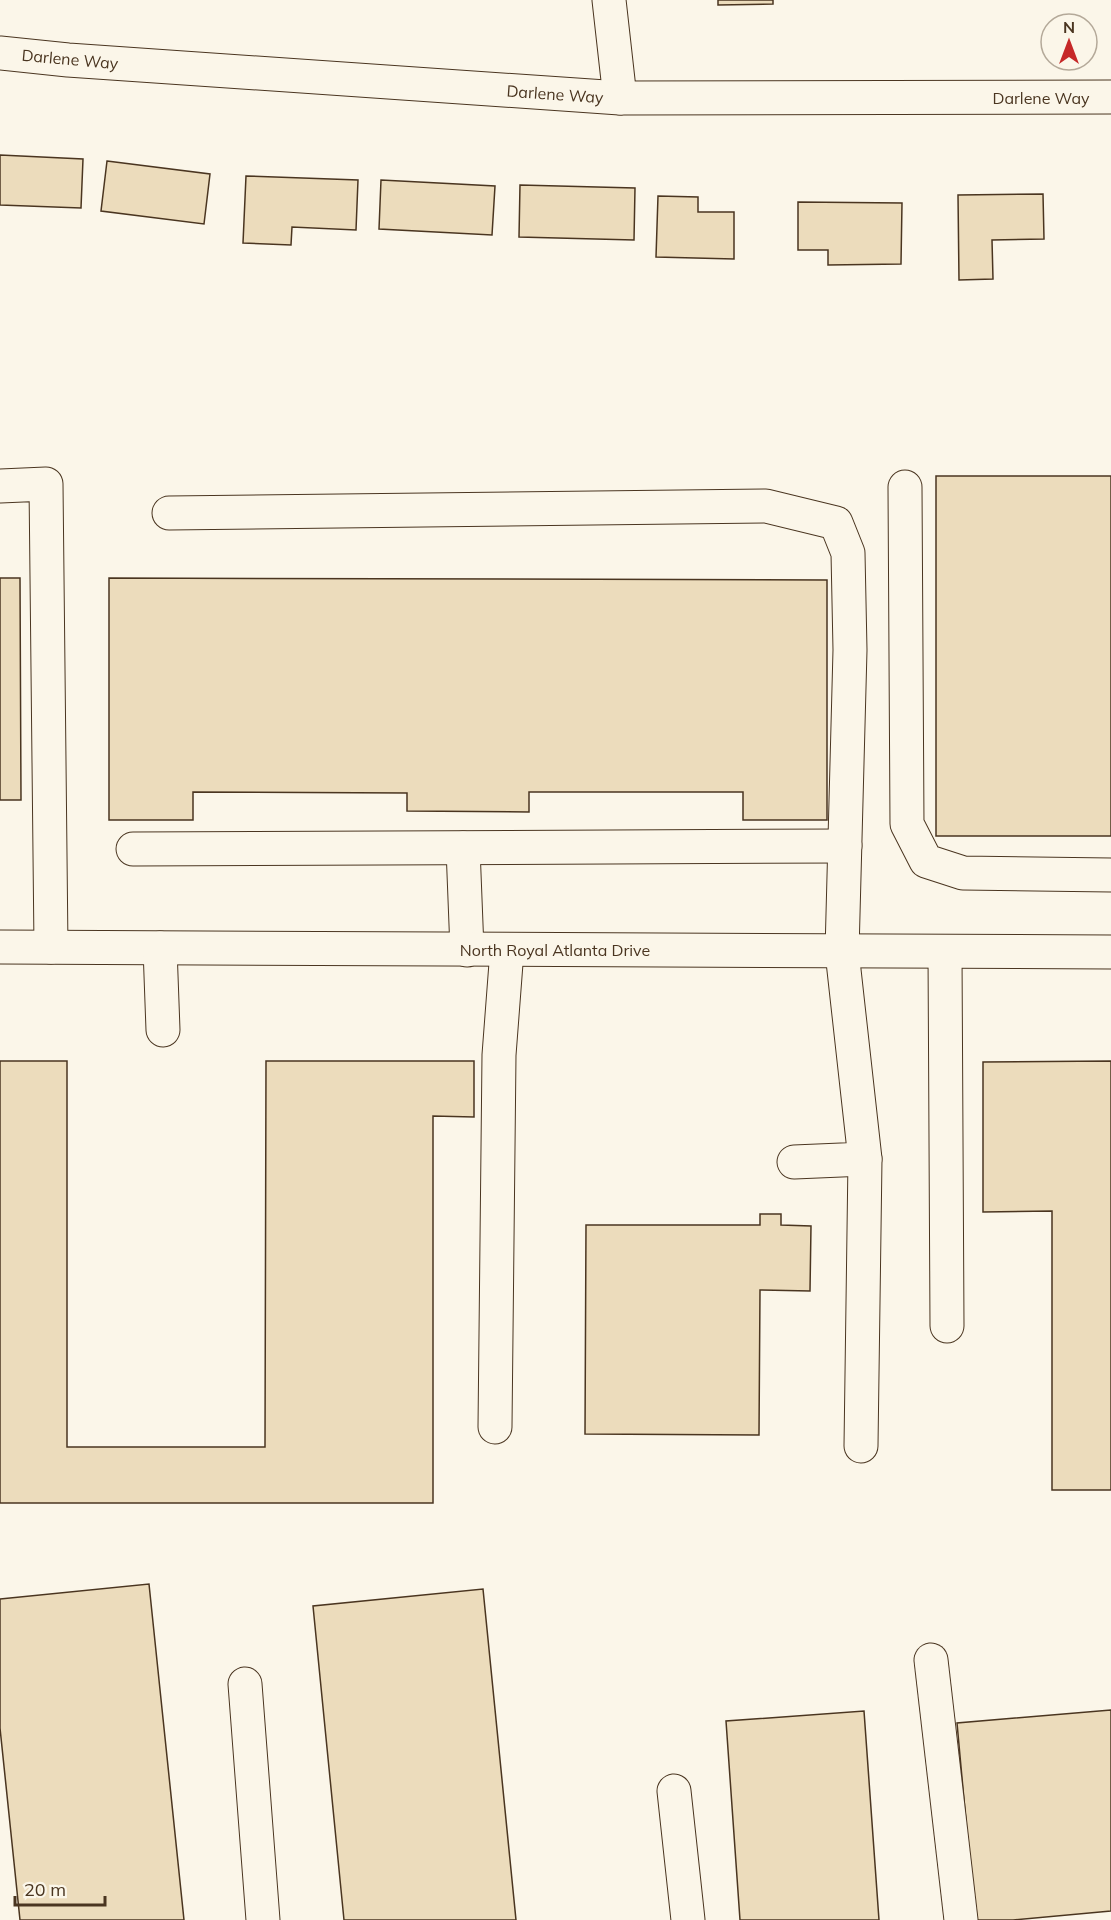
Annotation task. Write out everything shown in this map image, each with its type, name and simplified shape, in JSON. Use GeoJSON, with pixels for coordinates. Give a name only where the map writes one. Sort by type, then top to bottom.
{"type":"FeatureCollection","features":[{"type":"Feature","properties":{"kind":"street"},"geometry":{"type":"LineString","coordinates":[[609,0],[620,98]]}},
{"type":"Feature","properties":{"kind":"street","name":"Darlene Way"},"geometry":{"type":"LineString","coordinates":[[0,53],[80,61],[620,98],[1111,98]]}},
{"type":"Feature","properties":{"kind":"street"},"geometry":{"type":"LineString","coordinates":[[0,486],[46,484],[51,946]]}},
{"type":"Feature","properties":{"kind":"street"},"geometry":{"type":"LineString","coordinates":[[905,487],[907,824],[926,861],[963,873],[1111,875]]}},
{"type":"Feature","properties":{"kind":"street"},"geometry":{"type":"LineString","coordinates":[[169,513],[766,506],[836,524],[848,553],[850,650],[842,952],[865,1159],[861,1446]]}},
{"type":"Feature","properties":{"kind":"street"},"geometry":{"type":"LineString","coordinates":[[133,849],[845,846]]}},
{"type":"Feature","properties":{"kind":"street"},"geometry":{"type":"LineString","coordinates":[[463,848],[467,950]]}},
{"type":"Feature","properties":{"kind":"street","name":"North Royal Atlanta Drive"},"geometry":{"type":"LineString","coordinates":[[0,946],[1111,952]]}},
{"type":"Feature","properties":{"kind":"street"},"geometry":{"type":"LineString","coordinates":[[160,948],[163,1030]]}},
{"type":"Feature","properties":{"kind":"street"},"geometry":{"type":"LineString","coordinates":[[495,1427],[499,1055],[507,950]]}},
{"type":"Feature","properties":{"kind":"street"},"geometry":{"type":"LineString","coordinates":[[945,952],[947,1326]]}},
{"type":"Feature","properties":{"kind":"street"},"geometry":{"type":"LineString","coordinates":[[794,1162],[865,1159]]}},
{"type":"Feature","properties":{"kind":"street"},"geometry":{"type":"LineString","coordinates":[[931,1660],[961,1920]]}},
{"type":"Feature","properties":{"kind":"street"},"geometry":{"type":"LineString","coordinates":[[245,1684],[262,1920]]}},
{"type":"Feature","properties":{"kind":"street"},"geometry":{"type":"LineString","coordinates":[[674,1791],[688,1920]]}},
{"type":"Feature","properties":{"kind":"building"},"geometry":{"type":"Polygon","coordinates":[[[718,0],[773,0],[773,4],[718,5],[718,0]]]}},
{"type":"Feature","properties":{"kind":"building"},"geometry":{"type":"Polygon","coordinates":[[[0,155],[83,159],[81,208],[0,205],[0,155]]]}},
{"type":"Feature","properties":{"kind":"building"},"geometry":{"type":"Polygon","coordinates":[[[107,161],[210,174],[204,224],[101,211],[107,161]]]}},
{"type":"Feature","properties":{"kind":"building"},"geometry":{"type":"Polygon","coordinates":[[[246,176],[358,180],[356,230],[292,227],[291,245],[243,243],[246,176]]]}},
{"type":"Feature","properties":{"kind":"building"},"geometry":{"type":"Polygon","coordinates":[[[381,180],[495,186],[492,235],[379,229],[381,180]]]}},
{"type":"Feature","properties":{"kind":"building"},"geometry":{"type":"Polygon","coordinates":[[[520,185],[635,188],[634,240],[519,237],[520,185]]]}},
{"type":"Feature","properties":{"kind":"building"},"geometry":{"type":"Polygon","coordinates":[[[1043,194],[1044,239],[992,240],[993,279],[959,280],[958,195],[1043,194]]]}},
{"type":"Feature","properties":{"kind":"building"},"geometry":{"type":"Polygon","coordinates":[[[658,196],[698,197],[698,212],[734,212],[734,259],[656,257],[658,196]]]}},
{"type":"Feature","properties":{"kind":"building"},"geometry":{"type":"Polygon","coordinates":[[[798,202],[902,203],[901,264],[828,265],[828,250],[798,250],[798,202]]]}},
{"type":"Feature","properties":{"kind":"building"},"geometry":{"type":"Polygon","coordinates":[[[936,476],[1111,476],[1111,836],[936,836],[936,476]]]}},
{"type":"Feature","properties":{"kind":"building"},"geometry":{"type":"Polygon","coordinates":[[[0,578],[20,578],[21,800],[0,800],[0,578]]]}},
{"type":"Feature","properties":{"kind":"building"},"geometry":{"type":"Polygon","coordinates":[[[109,578],[827,580],[827,820],[743,820],[743,792],[529,792],[529,812],[407,811],[407,793],[193,792],[193,820],[109,820],[109,578]]]}},
{"type":"Feature","properties":{"kind":"building"},"geometry":{"type":"Polygon","coordinates":[[[0,1061],[67,1061],[67,1447],[265,1447],[266,1061],[474,1061],[474,1117],[433,1116],[433,1503],[0,1503],[0,1061]]]}},
{"type":"Feature","properties":{"kind":"building"},"geometry":{"type":"Polygon","coordinates":[[[1111,1061],[1111,1490],[1052,1490],[1052,1211],[983,1212],[983,1062],[1111,1061]]]}},
{"type":"Feature","properties":{"kind":"building"},"geometry":{"type":"Polygon","coordinates":[[[760,1214],[781,1214],[781,1225],[811,1226],[810,1291],[760,1290],[759,1435],[585,1434],[586,1225],[760,1225],[760,1214]]]}},
{"type":"Feature","properties":{"kind":"building"},"geometry":{"type":"Polygon","coordinates":[[[149,1584],[184,1920],[20,1920],[0,1728],[0,1599],[149,1584]]]}},
{"type":"Feature","properties":{"kind":"building"},"geometry":{"type":"Polygon","coordinates":[[[483,1589],[516,1920],[344,1920],[313,1606],[483,1589]]]}},
{"type":"Feature","properties":{"kind":"building"},"geometry":{"type":"Polygon","coordinates":[[[1111,1710],[1111,1911],[1013,1920],[975,1920],[957,1723],[1111,1710]]]}},
{"type":"Feature","properties":{"kind":"building"},"geometry":{"type":"Polygon","coordinates":[[[864,1711],[879,1920],[740,1920],[726,1721],[864,1711]]]}}]}
